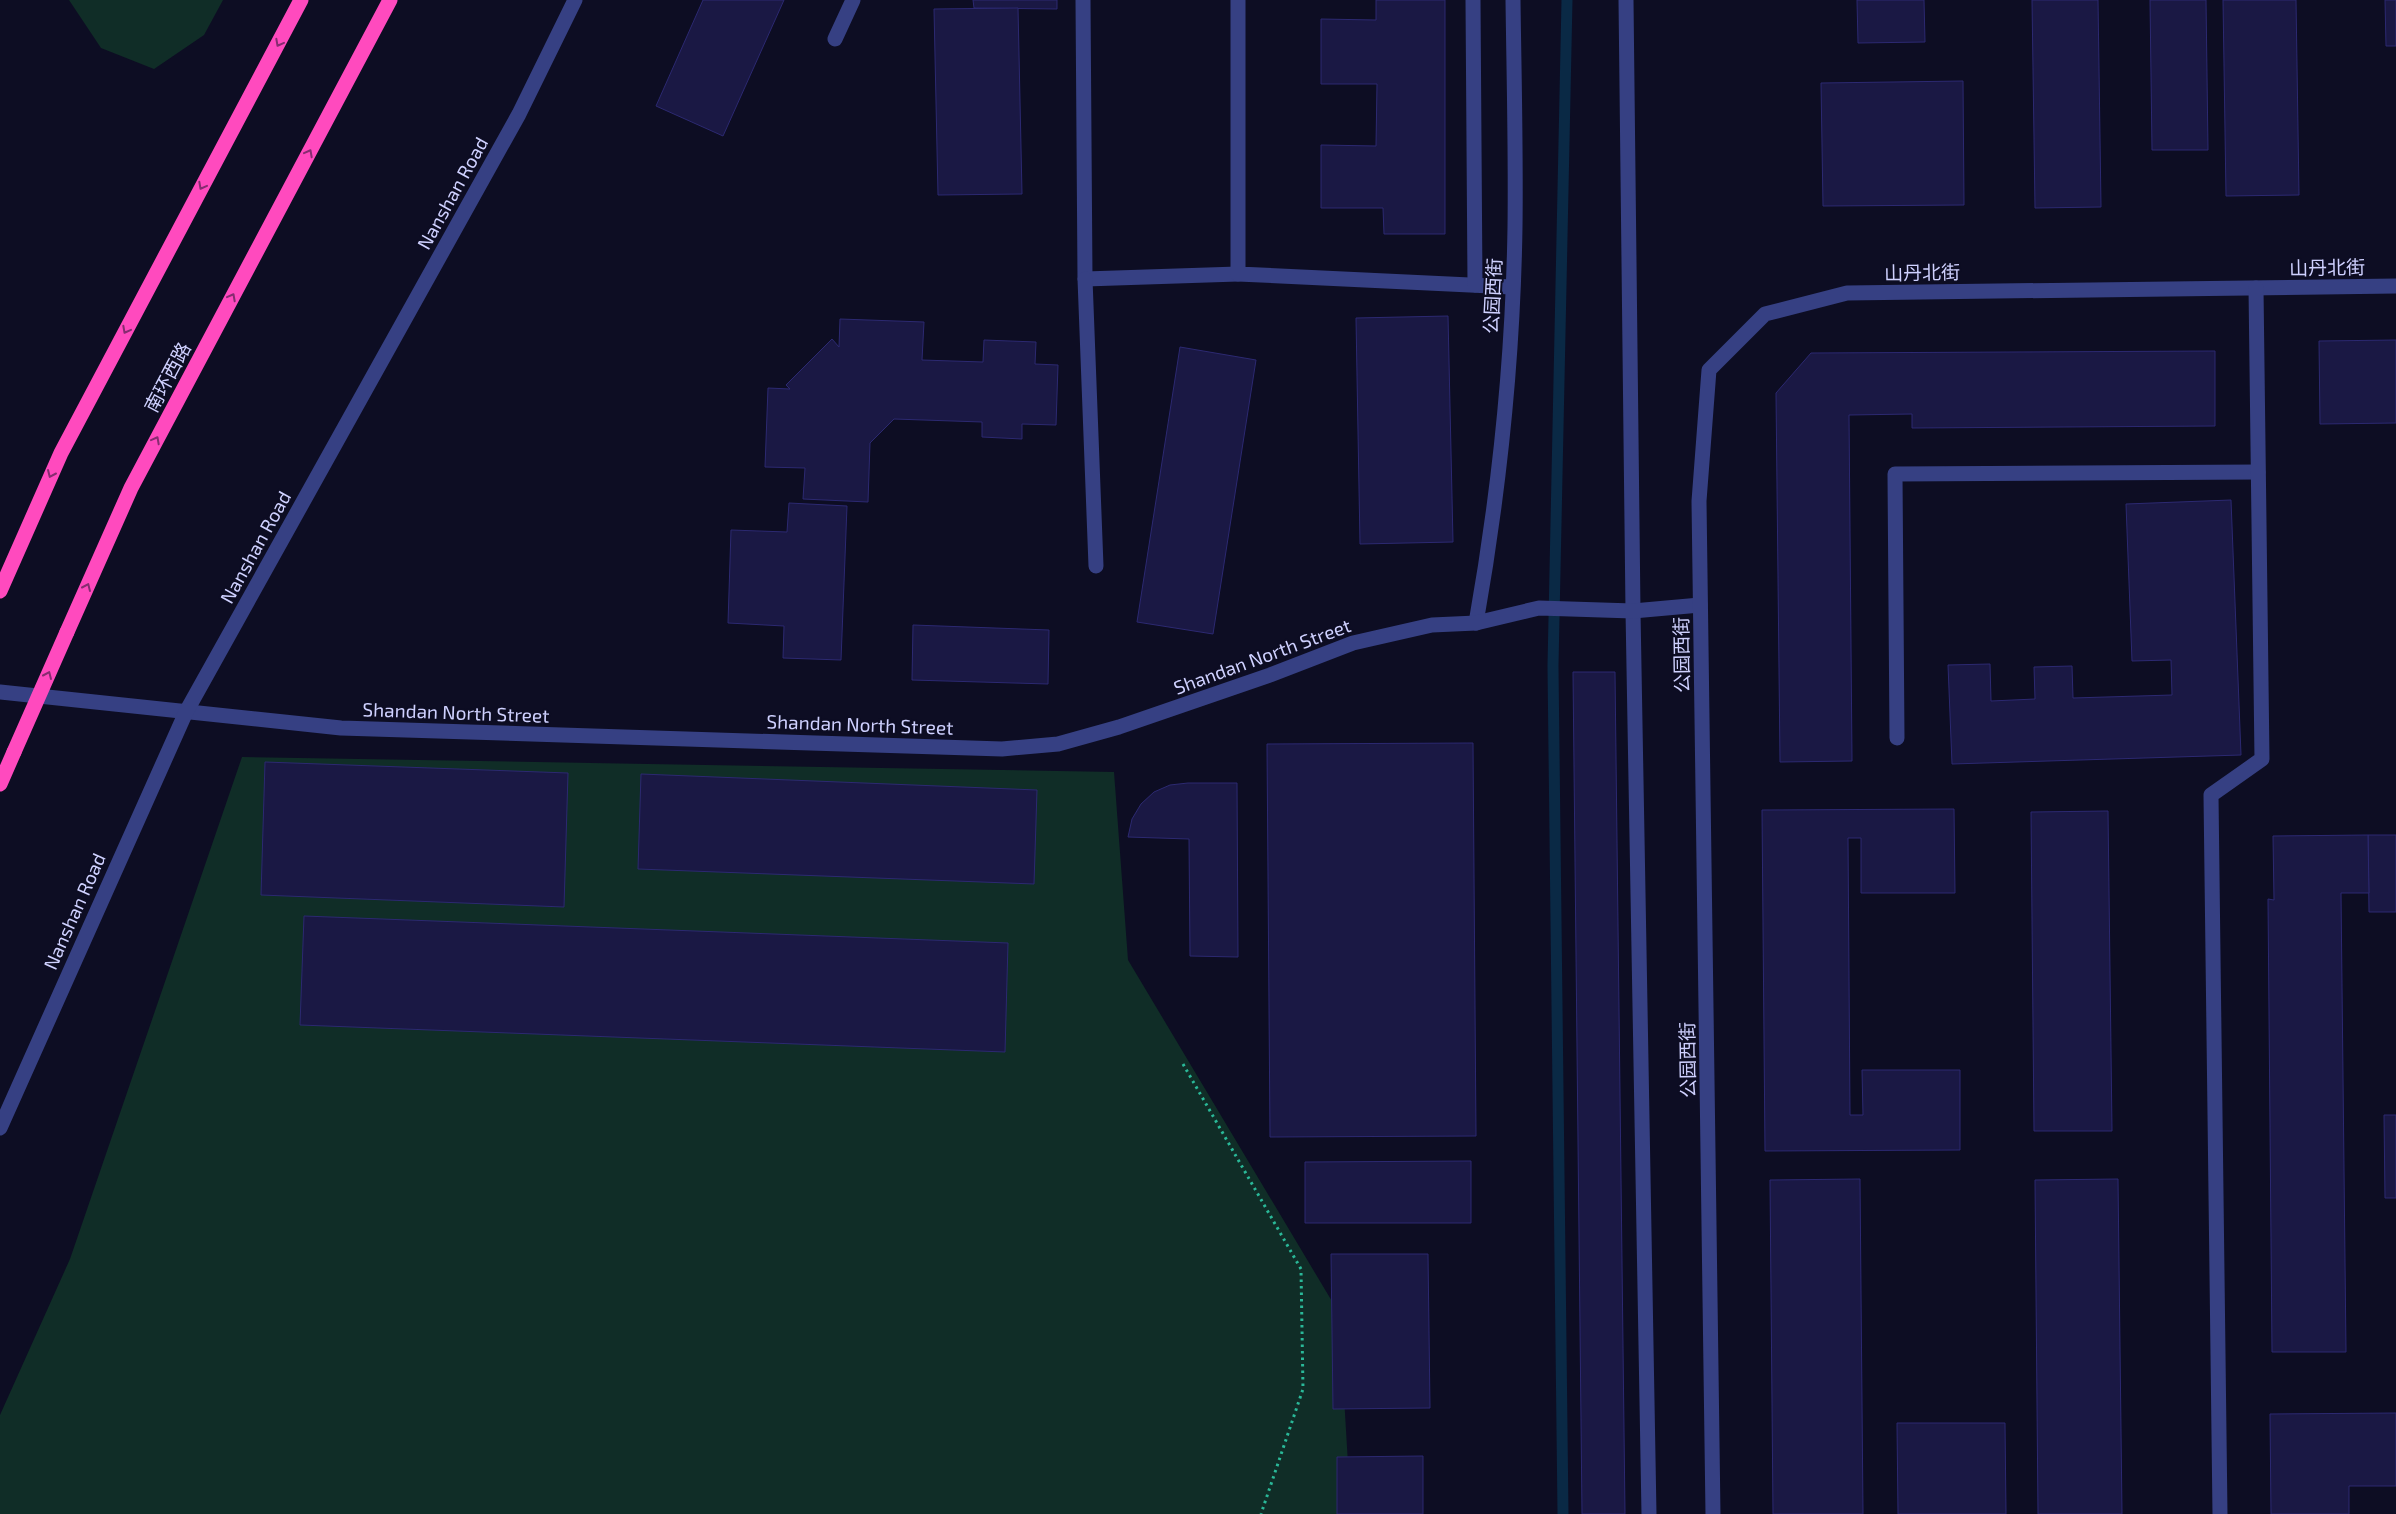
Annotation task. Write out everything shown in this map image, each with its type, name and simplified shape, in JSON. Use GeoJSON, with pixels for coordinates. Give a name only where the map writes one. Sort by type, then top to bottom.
{"type":"FeatureCollection","features":[{"type":"Feature","properties":{"kind":"highway"},"geometry":{"type":"LineString","coordinates":[[0,591],[61,452],[302,0]]}},
{"type":"Feature","properties":{"kind":"highway","name":"南环西路"},"geometry":{"type":"LineString","coordinates":[[0,784],[130,488],[390,0]]}},
{"type":"Feature","properties":{"kind":"street","name":"Nanshan Road"},"geometry":{"type":"LineString","coordinates":[[0,1128],[186,712],[519,114],[575,0]]}},
{"type":"Feature","properties":{"kind":"street"},"geometry":{"type":"LineString","coordinates":[[835,39],[853,0]]}},
{"type":"Feature","properties":{"kind":"street"},"geometry":{"type":"LineString","coordinates":[[1084,0],[1085,279],[1096,566]]}},
{"type":"Feature","properties":{"kind":"street"},"geometry":{"type":"LineString","coordinates":[[1238,0],[1238,274]]}},
{"type":"Feature","properties":{"kind":"street"},"geometry":{"type":"LineString","coordinates":[[1473,0],[1475,285]]}},
{"type":"Feature","properties":{"kind":"street","name":"公园西街"},"geometry":{"type":"LineString","coordinates":[[1476,623],[1493,526],[1508,358],[1515,228],[1513,0]]}},
{"type":"Feature","properties":{"kind":"street"},"geometry":{"type":"LineString","coordinates":[[1626,0],[1633,611],[1649,1514]]}},
{"type":"Feature","properties":{"kind":"street"},"geometry":{"type":"LineString","coordinates":[[1085,279],[1238,274],[1512,287]]}},
{"type":"Feature","properties":{"kind":"street","name":"山丹北街"},"geometry":{"type":"LineString","coordinates":[[1700,605],[1699,501],[1709,370],[1765,314],[1847,293],[2396,286]]}},
{"type":"Feature","properties":{"kind":"street"},"geometry":{"type":"LineString","coordinates":[[2220,1514],[2211,795],[2262,759],[2256,288]]}},
{"type":"Feature","properties":{"kind":"street"},"geometry":{"type":"LineString","coordinates":[[1897,738],[1895,474],[2258,472]]}},
{"type":"Feature","properties":{"kind":"street","name":"Shandan North Street"},"geometry":{"type":"LineString","coordinates":[[0,692],[341,728],[1002,749],[1058,744],[1119,727],[1270,675],[1353,643],[1432,625],[1476,623],[1539,608],[1633,611],[1700,605]]}},
{"type":"Feature","properties":{"kind":"street","name":"公园西街"},"geometry":{"type":"LineString","coordinates":[[1700,605],[1713,1514]]}},
{"type":"Feature","properties":{"kind":"path"},"geometry":{"type":"LineString","coordinates":[[1184,1064],[1301,1268],[1303,1389],[1261,1514]]}},
{"type":"Feature","properties":{"kind":"green space"},"geometry":{"type":"Polygon","coordinates":[[[69,0],[223,0],[204,35],[154,69],[101,48],[69,0]]]}},
{"type":"Feature","properties":{"kind":"green space"},"geometry":{"type":"Polygon","coordinates":[[[242,757],[1114,772],[1128,960],[1339,1313],[1351,1514],[0,1514],[0,1415],[70,1259],[242,757]]]}},
{"type":"Feature","properties":{"kind":"building"},"geometry":{"type":"Polygon","coordinates":[[[703,0],[784,0],[723,136],[656,106],[703,0]]]}},
{"type":"Feature","properties":{"kind":"building"},"geometry":{"type":"Polygon","coordinates":[[[973,0],[1057,0],[1057,9],[974,8],[973,0]]]}},
{"type":"Feature","properties":{"kind":"building"},"geometry":{"type":"Polygon","coordinates":[[[1376,0],[1445,0],[1445,234],[1384,234],[1383,208],[1321,208],[1321,145],[1376,146],[1377,84],[1321,84],[1321,19],[1376,20],[1376,0]]]}},
{"type":"Feature","properties":{"kind":"building"},"geometry":{"type":"Polygon","coordinates":[[[1857,0],[1924,0],[1925,42],[1858,43],[1857,0]]]}},
{"type":"Feature","properties":{"kind":"building"},"geometry":{"type":"Polygon","coordinates":[[[2032,0],[2098,0],[2101,207],[2035,208],[2032,0]]]}},
{"type":"Feature","properties":{"kind":"building"},"geometry":{"type":"Polygon","coordinates":[[[2150,0],[2206,0],[2208,150],[2152,150],[2150,0]]]}},
{"type":"Feature","properties":{"kind":"building"},"geometry":{"type":"Polygon","coordinates":[[[2223,0],[2296,0],[2299,195],[2226,196],[2223,0]]]}},
{"type":"Feature","properties":{"kind":"building"},"geometry":{"type":"Polygon","coordinates":[[[2385,0],[2396,0],[2396,46],[2386,46],[2385,0]]]}},
{"type":"Feature","properties":{"kind":"building"},"geometry":{"type":"Polygon","coordinates":[[[1018,8],[1022,194],[938,195],[934,9],[1018,8]]]}},
{"type":"Feature","properties":{"kind":"building"},"geometry":{"type":"Polygon","coordinates":[[[1963,81],[1964,205],[1823,206],[1821,83],[1963,81]]]}},
{"type":"Feature","properties":{"kind":"building"},"geometry":{"type":"Polygon","coordinates":[[[1448,316],[1453,542],[1360,544],[1356,318],[1448,316]]]}},
{"type":"Feature","properties":{"kind":"building"},"geometry":{"type":"Polygon","coordinates":[[[840,319],[924,322],[922,360],[983,362],[984,340],[1036,342],[1035,364],[1058,365],[1056,425],[1022,424],[1022,439],[982,437],[982,422],[894,419],[870,443],[868,502],[803,499],[805,468],[765,467],[768,388],[790,389],[786,385],[832,339],[839,347],[840,319]]]}},
{"type":"Feature","properties":{"kind":"building"},"geometry":{"type":"Polygon","coordinates":[[[2396,340],[2396,423],[2320,424],[2319,341],[2396,340]]]}},
{"type":"Feature","properties":{"kind":"building"},"geometry":{"type":"Polygon","coordinates":[[[1180,347],[1256,360],[1213,634],[1137,622],[1180,347]]]}},
{"type":"Feature","properties":{"kind":"building"},"geometry":{"type":"Polygon","coordinates":[[[2215,351],[2215,426],[1912,428],[1912,414],[1849,415],[1852,761],[1780,762],[1776,393],[1811,353],[2215,351]]]}},
{"type":"Feature","properties":{"kind":"building"},"geometry":{"type":"Polygon","coordinates":[[[2231,500],[2241,755],[1952,764],[1948,665],[1990,664],[1991,701],[2035,699],[2034,667],[2072,666],[2073,698],[2172,695],[2171,660],[2132,661],[2126,504],[2231,500]]]}},
{"type":"Feature","properties":{"kind":"building"},"geometry":{"type":"Polygon","coordinates":[[[789,503],[847,506],[841,660],[783,658],[784,626],[728,623],[731,530],[787,532],[789,503]]]}},
{"type":"Feature","properties":{"kind":"building"},"geometry":{"type":"Polygon","coordinates":[[[913,625],[1049,630],[1048,684],[912,680],[913,625]]]}},
{"type":"Feature","properties":{"kind":"building"},"geometry":{"type":"Polygon","coordinates":[[[1573,672],[1615,672],[1625,1514],[1582,1514],[1573,672]]]}},
{"type":"Feature","properties":{"kind":"building"},"geometry":{"type":"Polygon","coordinates":[[[1473,743],[1476,1136],[1270,1137],[1267,744],[1473,743]]]}},
{"type":"Feature","properties":{"kind":"building"},"geometry":{"type":"Polygon","coordinates":[[[265,762],[568,773],[564,907],[261,895],[265,762]]]}},
{"type":"Feature","properties":{"kind":"building"},"geometry":{"type":"Polygon","coordinates":[[[641,774],[1037,790],[1034,884],[638,869],[641,774]]]}},
{"type":"Feature","properties":{"kind":"building"},"geometry":{"type":"Polygon","coordinates":[[[1237,783],[1238,957],[1190,956],[1189,839],[1128,837],[1132,819],[1141,804],[1154,792],[1170,785],[1237,783]]]}},
{"type":"Feature","properties":{"kind":"building"},"geometry":{"type":"Polygon","coordinates":[[[1954,809],[1955,893],[1861,893],[1861,838],[1848,838],[1850,1115],[1863,1115],[1862,1070],[1960,1070],[1960,1150],[1765,1151],[1762,810],[1954,809]]]}},
{"type":"Feature","properties":{"kind":"building"},"geometry":{"type":"Polygon","coordinates":[[[2108,811],[2112,1131],[2034,1131],[2031,812],[2108,811]]]}},
{"type":"Feature","properties":{"kind":"building"},"geometry":{"type":"Polygon","coordinates":[[[2368,835],[2396,835],[2396,912],[2369,912],[2368,835]]]}},
{"type":"Feature","properties":{"kind":"building"},"geometry":{"type":"Polygon","coordinates":[[[2368,835],[2369,893],[2341,893],[2346,1352],[2272,1352],[2268,899],[2274,900],[2273,836],[2368,835]]]}},
{"type":"Feature","properties":{"kind":"building"},"geometry":{"type":"Polygon","coordinates":[[[304,916],[1008,943],[1005,1052],[300,1025],[304,916]]]}},
{"type":"Feature","properties":{"kind":"building"},"geometry":{"type":"Polygon","coordinates":[[[2384,1115],[2396,1115],[2396,1198],[2385,1198],[2384,1115]]]}},
{"type":"Feature","properties":{"kind":"building"},"geometry":{"type":"Polygon","coordinates":[[[1471,1161],[1471,1223],[1305,1223],[1305,1162],[1471,1161]]]}},
{"type":"Feature","properties":{"kind":"building"},"geometry":{"type":"Polygon","coordinates":[[[1860,1179],[1863,1514],[1773,1514],[1770,1180],[1860,1179]]]}},
{"type":"Feature","properties":{"kind":"building"},"geometry":{"type":"Polygon","coordinates":[[[2118,1179],[2122,1514],[2038,1514],[2035,1180],[2118,1179]]]}},
{"type":"Feature","properties":{"kind":"building"},"geometry":{"type":"Polygon","coordinates":[[[1331,1254],[1428,1254],[1430,1408],[1333,1409],[1331,1254]]]}},
{"type":"Feature","properties":{"kind":"building"},"geometry":{"type":"Polygon","coordinates":[[[2396,1413],[2396,1486],[2349,1486],[2349,1514],[2271,1514],[2270,1414],[2396,1413]]]}},
{"type":"Feature","properties":{"kind":"building"},"geometry":{"type":"Polygon","coordinates":[[[1897,1423],[2005,1423],[2006,1514],[1898,1514],[1897,1423]]]}},
{"type":"Feature","properties":{"kind":"building"},"geometry":{"type":"Polygon","coordinates":[[[1423,1456],[1423,1514],[1337,1514],[1337,1457],[1423,1456]]]}},
{"type":"Feature","properties":{"kind":"waterway"},"geometry":{"type":"LineString","coordinates":[[1563,1514],[1553,666],[1567,0]]}}]}
